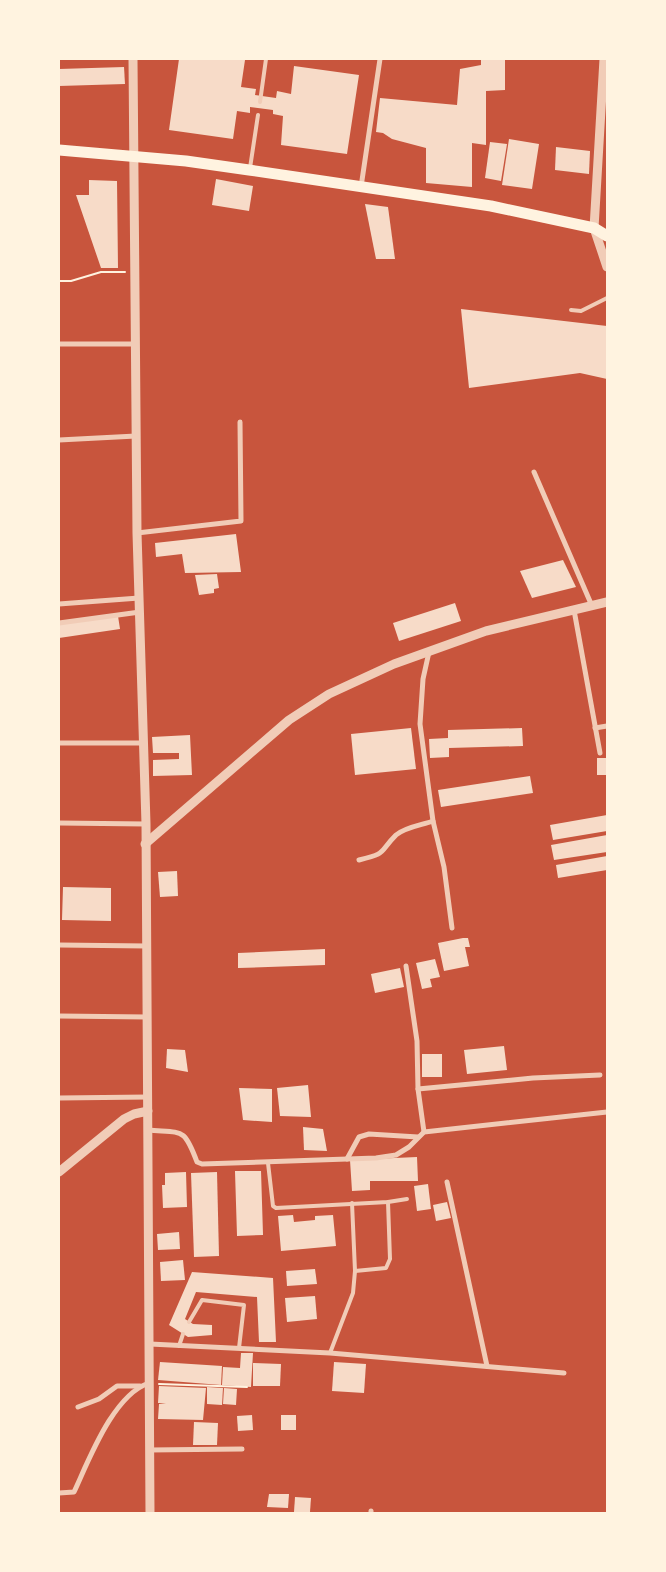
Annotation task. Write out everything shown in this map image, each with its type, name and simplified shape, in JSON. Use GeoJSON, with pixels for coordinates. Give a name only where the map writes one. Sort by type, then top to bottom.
{"type":"FeatureCollection","features":[{"type":"Feature","properties":{"kind":"main road"},"geometry":{"type":"LineString","coordinates":[[59,150],[186,161],[491,206],[594,228],[607,236]]}},
{"type":"Feature","properties":{"kind":"street"},"geometry":{"type":"LineString","coordinates":[[133,59],[136,158],[134,272],[137,533],[146,824],[150,1344],[144,1384],[149,1450],[150,1513]]}},
{"type":"Feature","properties":{"kind":"street"},"geometry":{"type":"LineString","coordinates":[[361,187],[380,59]]}},
{"type":"Feature","properties":{"kind":"street"},"geometry":{"type":"LineString","coordinates":[[604,59],[594,228],[607,267]]}},
{"type":"Feature","properties":{"kind":"street"},"geometry":{"type":"LineString","coordinates":[[59,344],[135,344]]}},
{"type":"Feature","properties":{"kind":"street"},"geometry":{"type":"LineString","coordinates":[[137,533],[241,521],[240,422]]}},
{"type":"Feature","properties":{"kind":"street"},"geometry":{"type":"LineString","coordinates":[[59,440],[136,436]]}},
{"type":"Feature","properties":{"kind":"street"},"geometry":{"type":"LineString","coordinates":[[534,472],[592,606]]}},
{"type":"Feature","properties":{"kind":"street"},"geometry":{"type":"LineString","coordinates":[[59,604],[139,598]]}},
{"type":"Feature","properties":{"kind":"street"},"geometry":{"type":"LineString","coordinates":[[145,844],[306,707],[364,677],[486,631],[607,602]]}},
{"type":"Feature","properties":{"kind":"street"},"geometry":{"type":"LineString","coordinates":[[574,610],[600,754]]}},
{"type":"Feature","properties":{"kind":"street"},"geometry":{"type":"LineString","coordinates":[[59,623],[140,612]]}},
{"type":"Feature","properties":{"kind":"street"},"geometry":{"type":"LineString","coordinates":[[429,651],[420,712],[433,821],[444,867],[452,928]]}},
{"type":"Feature","properties":{"kind":"street"},"geometry":{"type":"LineString","coordinates":[[595,728],[607,726]]}},
{"type":"Feature","properties":{"kind":"street"},"geometry":{"type":"LineString","coordinates":[[59,743],[143,743]]}},
{"type":"Feature","properties":{"kind":"street"},"geometry":{"type":"LineString","coordinates":[[359,860],[379,856],[396,835],[403,830],[433,821]]}},
{"type":"Feature","properties":{"kind":"street"},"geometry":{"type":"LineString","coordinates":[[59,823],[146,824]]}},
{"type":"Feature","properties":{"kind":"street"},"geometry":{"type":"LineString","coordinates":[[59,945],[147,946]]}},
{"type":"Feature","properties":{"kind":"street"},"geometry":{"type":"LineString","coordinates":[[406,966],[417,1041],[418,1089],[424,1132]]}},
{"type":"Feature","properties":{"kind":"street"},"geometry":{"type":"LineString","coordinates":[[59,1016],[147,1017]]}},
{"type":"Feature","properties":{"kind":"street"},"geometry":{"type":"LineString","coordinates":[[418,1089],[534,1078],[600,1075]]}},
{"type":"Feature","properties":{"kind":"street"},"geometry":{"type":"LineString","coordinates":[[59,1098],[148,1097]]}},
{"type":"Feature","properties":{"kind":"street"},"geometry":{"type":"LineString","coordinates":[[59,1172],[124,1119],[134,1114],[148,1111]]}},
{"type":"Feature","properties":{"kind":"street"},"geometry":{"type":"LineString","coordinates":[[147,1130],[181,1133],[188,1138],[197,1162],[202,1164],[268,1163],[347,1159],[396,1154],[409,1147],[424,1132],[607,1112]]}},
{"type":"Feature","properties":{"kind":"street"},"geometry":{"type":"LineString","coordinates":[[347,1159],[359,1137],[369,1134],[418,1137]]}},
{"type":"Feature","properties":{"kind":"street"},"geometry":{"type":"LineString","coordinates":[[447,1182],[486,1366]]}},
{"type":"Feature","properties":{"kind":"street"},"geometry":{"type":"LineString","coordinates":[[150,1344],[330,1353],[564,1373]]}},
{"type":"Feature","properties":{"kind":"street"},"geometry":{"type":"LineString","coordinates":[[78,1407],[99,1399],[117,1386],[144,1384]]}},
{"type":"Feature","properties":{"kind":"street"},"geometry":{"type":"LineString","coordinates":[[59,1493],[74,1492],[102,1430],[114,1413],[144,1384]]}},
{"type":"Feature","properties":{"kind":"street"},"geometry":{"type":"LineString","coordinates":[[149,1450],[242,1448]]}},
{"type":"Feature","properties":{"kind":"lane"},"geometry":{"type":"LineString","coordinates":[[260,102],[266,59]]}},
{"type":"Feature","properties":{"kind":"lane"},"geometry":{"type":"LineString","coordinates":[[249,170],[258,115]]}},
{"type":"Feature","properties":{"kind":"lane"},"geometry":{"type":"LineString","coordinates":[[571,310],[581,311],[607,298]]}},
{"type":"Feature","properties":{"kind":"lane"},"geometry":{"type":"LineString","coordinates":[[268,1163],[272,1206],[276,1208],[388,1202],[407,1198]]}},
{"type":"Feature","properties":{"kind":"lane"},"geometry":{"type":"LineString","coordinates":[[355,1271],[386,1268],[390,1259],[388,1202]]}},
{"type":"Feature","properties":{"kind":"lane"},"geometry":{"type":"LineString","coordinates":[[330,1353],[351,1299],[355,1271],[352,1203]]}},
{"type":"Feature","properties":{"kind":"lane"},"geometry":{"type":"LineString","coordinates":[[189,1322],[202,1300],[244,1305],[239,1348]]}},
{"type":"Feature","properties":{"kind":"lane"},"geometry":{"type":"LineString","coordinates":[[179,1346],[182,1334]]}},
{"type":"Feature","properties":{"kind":"path"},"geometry":{"type":"LineString","coordinates":[[59,281],[102,272],[134,272]]}},
{"type":"Feature","properties":{"kind":"path"},"geometry":{"type":"LineString","coordinates":[[144,1384],[247,1387]]}},
{"type":"Feature","properties":{"kind":"building"},"geometry":{"type":"Polygon","coordinates":[[[179,59],[245,60],[241,87],[256,89],[255,95],[276,98],[277,91],[291,94],[294,66],[359,75],[347,154],[281,145],[283,116],[273,114],[273,110],[250,107],[250,113],[237,111],[233,139],[169,130],[179,59]]]}},
{"type":"Feature","properties":{"kind":"building"},"geometry":{"type":"Polygon","coordinates":[[[481,59],[505,59],[505,90],[486,91],[486,145],[472,143],[472,187],[426,183],[426,148],[392,139],[383,133],[376,132],[380,98],[457,105],[460,69],[481,65],[481,59]]]}},
{"type":"Feature","properties":{"kind":"building"},"geometry":{"type":"Polygon","coordinates":[[[124,67],[125,84],[59,86],[59,69],[124,67]]]}},
{"type":"Feature","properties":{"kind":"building"},"geometry":{"type":"Polygon","coordinates":[[[509,139],[539,144],[532,189],[502,185],[509,139]]]}},
{"type":"Feature","properties":{"kind":"building"},"geometry":{"type":"Polygon","coordinates":[[[490,142],[507,144],[501,181],[485,178],[490,142]]]}},
{"type":"Feature","properties":{"kind":"building"},"geometry":{"type":"Polygon","coordinates":[[[556,147],[590,151],[589,174],[555,170],[556,147]]]}},
{"type":"Feature","properties":{"kind":"building"},"geometry":{"type":"Polygon","coordinates":[[[216,179],[253,186],[249,211],[212,205],[216,179]]]}},
{"type":"Feature","properties":{"kind":"building"},"geometry":{"type":"Polygon","coordinates":[[[89,180],[117,181],[118,268],[101,268],[76,195],[89,195],[89,180]]]}},
{"type":"Feature","properties":{"kind":"building"},"geometry":{"type":"Polygon","coordinates":[[[365,204],[388,207],[395,259],[376,259],[365,204]]]}},
{"type":"Feature","properties":{"kind":"building"},"geometry":{"type":"Polygon","coordinates":[[[461,309],[607,326],[607,379],[580,373],[469,388],[461,309]]]}},
{"type":"Feature","properties":{"kind":"building"},"geometry":{"type":"Polygon","coordinates":[[[236,534],[241,572],[185,573],[182,554],[156,557],[155,543],[236,534]]]}},
{"type":"Feature","properties":{"kind":"building"},"geometry":{"type":"Polygon","coordinates":[[[563,560],[576,587],[532,598],[520,571],[563,560]]]}},
{"type":"Feature","properties":{"kind":"building"},"geometry":{"type":"Polygon","coordinates":[[[217,574],[219,588],[214,589],[214,593],[199,595],[195,575],[217,574]]]}},
{"type":"Feature","properties":{"kind":"building"},"geometry":{"type":"Polygon","coordinates":[[[455,603],[461,621],[399,641],[393,623],[455,603]]]}},
{"type":"Feature","properties":{"kind":"building"},"geometry":{"type":"Polygon","coordinates":[[[118,616],[120,629],[59,638],[59,624],[118,616]]]}},
{"type":"Feature","properties":{"kind":"building"},"geometry":{"type":"Polygon","coordinates":[[[411,728],[416,769],[355,775],[351,734],[411,728]]]}},
{"type":"Feature","properties":{"kind":"building"},"geometry":{"type":"Polygon","coordinates":[[[522,728],[523,746],[449,748],[449,757],[430,758],[429,739],[448,738],[448,730],[522,728]]]}},
{"type":"Feature","properties":{"kind":"building"},"geometry":{"type":"Polygon","coordinates":[[[190,735],[192,775],[153,776],[153,760],[179,759],[179,753],[153,753],[152,737],[190,735]]]}},
{"type":"Feature","properties":{"kind":"building"},"geometry":{"type":"Polygon","coordinates":[[[597,758],[607,758],[607,775],[597,775],[597,758]]]}},
{"type":"Feature","properties":{"kind":"building"},"geometry":{"type":"Polygon","coordinates":[[[530,776],[533,793],[441,807],[438,790],[530,776]]]}},
{"type":"Feature","properties":{"kind":"building"},"geometry":{"type":"Polygon","coordinates":[[[607,815],[607,831],[553,840],[550,825],[607,815]]]}},
{"type":"Feature","properties":{"kind":"building"},"geometry":{"type":"Polygon","coordinates":[[[607,835],[607,852],[554,860],[551,845],[607,835]]]}},
{"type":"Feature","properties":{"kind":"building"},"geometry":{"type":"Polygon","coordinates":[[[607,856],[607,870],[558,878],[556,865],[607,856]]]}},
{"type":"Feature","properties":{"kind":"building"},"geometry":{"type":"Polygon","coordinates":[[[177,871],[178,896],[160,897],[158,872],[177,871]]]}},
{"type":"Feature","properties":{"kind":"building"},"geometry":{"type":"Polygon","coordinates":[[[63,887],[111,888],[111,921],[62,920],[63,887]]]}},
{"type":"Feature","properties":{"kind":"building"},"geometry":{"type":"Polygon","coordinates":[[[468,938],[470,947],[465,947],[469,966],[444,971],[438,943],[468,938]]]}},
{"type":"Feature","properties":{"kind":"building"},"geometry":{"type":"Polygon","coordinates":[[[325,949],[325,965],[238,968],[238,953],[325,949]]]}},
{"type":"Feature","properties":{"kind":"building"},"geometry":{"type":"Polygon","coordinates":[[[435,959],[440,977],[430,979],[432,987],[422,989],[416,963],[435,959]]]}},
{"type":"Feature","properties":{"kind":"building"},"geometry":{"type":"Polygon","coordinates":[[[400,968],[404,987],[375,993],[371,974],[400,968]]]}},
{"type":"Feature","properties":{"kind":"building"},"geometry":{"type":"Polygon","coordinates":[[[504,1046],[507,1070],[467,1074],[464,1050],[504,1046]]]}},
{"type":"Feature","properties":{"kind":"building"},"geometry":{"type":"Polygon","coordinates":[[[167,1049],[185,1050],[188,1072],[166,1068],[167,1049]]]}},
{"type":"Feature","properties":{"kind":"building"},"geometry":{"type":"Polygon","coordinates":[[[422,1054],[442,1054],[442,1077],[422,1077],[422,1054]]]}},
{"type":"Feature","properties":{"kind":"building"},"geometry":{"type":"Polygon","coordinates":[[[308,1085],[311,1117],[280,1116],[277,1088],[308,1085]]]}},
{"type":"Feature","properties":{"kind":"building"},"geometry":{"type":"Polygon","coordinates":[[[239,1088],[272,1089],[272,1122],[243,1120],[239,1088]]]}},
{"type":"Feature","properties":{"kind":"building"},"geometry":{"type":"Polygon","coordinates":[[[303,1127],[323,1129],[327,1151],[304,1150],[303,1127]]]}},
{"type":"Feature","properties":{"kind":"building"},"geometry":{"type":"Polygon","coordinates":[[[417,1157],[418,1181],[370,1181],[370,1190],[352,1191],[350,1160],[417,1157]]]}},
{"type":"Feature","properties":{"kind":"building"},"geometry":{"type":"Polygon","coordinates":[[[235,1171],[261,1171],[263,1235],[237,1236],[235,1171]]]}},
{"type":"Feature","properties":{"kind":"building"},"geometry":{"type":"Polygon","coordinates":[[[186,1172],[187,1207],[163,1208],[162,1185],[165,1185],[165,1173],[186,1172]]]}},
{"type":"Feature","properties":{"kind":"building"},"geometry":{"type":"Polygon","coordinates":[[[217,1172],[219,1256],[194,1257],[191,1173],[217,1172]]]}},
{"type":"Feature","properties":{"kind":"building"},"geometry":{"type":"Polygon","coordinates":[[[428,1184],[431,1209],[417,1211],[414,1186],[428,1184]]]}},
{"type":"Feature","properties":{"kind":"building"},"geometry":{"type":"Polygon","coordinates":[[[447,1202],[451,1218],[436,1221],[433,1205],[447,1202]]]}},
{"type":"Feature","properties":{"kind":"building"},"geometry":{"type":"Polygon","coordinates":[[[293,1215],[294,1222],[315,1220],[315,1216],[333,1215],[336,1246],[281,1251],[278,1216],[293,1215]]]}},
{"type":"Feature","properties":{"kind":"building"},"geometry":{"type":"Polygon","coordinates":[[[179,1232],[180,1249],[158,1250],[157,1234],[179,1232]]]}},
{"type":"Feature","properties":{"kind":"building"},"geometry":{"type":"Polygon","coordinates":[[[183,1260],[185,1280],[161,1281],[160,1262],[183,1260]]]}},
{"type":"Feature","properties":{"kind":"building"},"geometry":{"type":"Polygon","coordinates":[[[315,1269],[317,1284],[287,1286],[286,1271],[315,1269]]]}},
{"type":"Feature","properties":{"kind":"building"},"geometry":{"type":"Polygon","coordinates":[[[192,1272],[273,1278],[276,1342],[259,1342],[257,1297],[196,1292],[185,1319],[193,1324],[212,1325],[212,1335],[188,1337],[169,1325],[192,1272]]]}},
{"type":"Feature","properties":{"kind":"building"},"geometry":{"type":"Polygon","coordinates":[[[315,1296],[317,1319],[287,1322],[285,1298],[315,1296]]]}},
{"type":"Feature","properties":{"kind":"building"},"geometry":{"type":"Polygon","coordinates":[[[241,1353],[253,1353],[251,1387],[222,1385],[223,1367],[240,1368],[241,1353]]]}},
{"type":"Feature","properties":{"kind":"building"},"geometry":{"type":"Polygon","coordinates":[[[160,1362],[222,1366],[221,1385],[158,1380],[160,1362]]]}},
{"type":"Feature","properties":{"kind":"building"},"geometry":{"type":"Polygon","coordinates":[[[334,1362],[366,1364],[364,1393],[332,1391],[334,1362]]]}},
{"type":"Feature","properties":{"kind":"building"},"geometry":{"type":"Polygon","coordinates":[[[253,1363],[281,1364],[280,1386],[253,1386],[253,1363]]]}},
{"type":"Feature","properties":{"kind":"building"},"geometry":{"type":"Polygon","coordinates":[[[159,1386],[206,1388],[203,1420],[158,1419],[159,1404],[166,1403],[158,1403],[159,1386]]]}},
{"type":"Feature","properties":{"kind":"building"},"geometry":{"type":"Polygon","coordinates":[[[207,1387],[223,1388],[222,1405],[207,1404],[207,1387]]]}},
{"type":"Feature","properties":{"kind":"building"},"geometry":{"type":"Polygon","coordinates":[[[224,1388],[237,1389],[236,1405],[223,1404],[224,1388]]]}},
{"type":"Feature","properties":{"kind":"building"},"geometry":{"type":"Polygon","coordinates":[[[252,1415],[253,1430],[238,1431],[237,1416],[252,1415]]]}},
{"type":"Feature","properties":{"kind":"building"},"geometry":{"type":"Polygon","coordinates":[[[281,1415],[296,1415],[296,1430],[281,1430],[281,1415]]]}},
{"type":"Feature","properties":{"kind":"building"},"geometry":{"type":"Polygon","coordinates":[[[194,1422],[218,1423],[217,1445],[193,1445],[194,1422]]]}},
{"type":"Feature","properties":{"kind":"building"},"geometry":{"type":"Polygon","coordinates":[[[269,1494],[289,1494],[288,1508],[267,1507],[269,1494]]]}},
{"type":"Feature","properties":{"kind":"building"},"geometry":{"type":"Polygon","coordinates":[[[295,1497],[311,1498],[310,1512],[294,1512],[295,1497]]]}}]}
